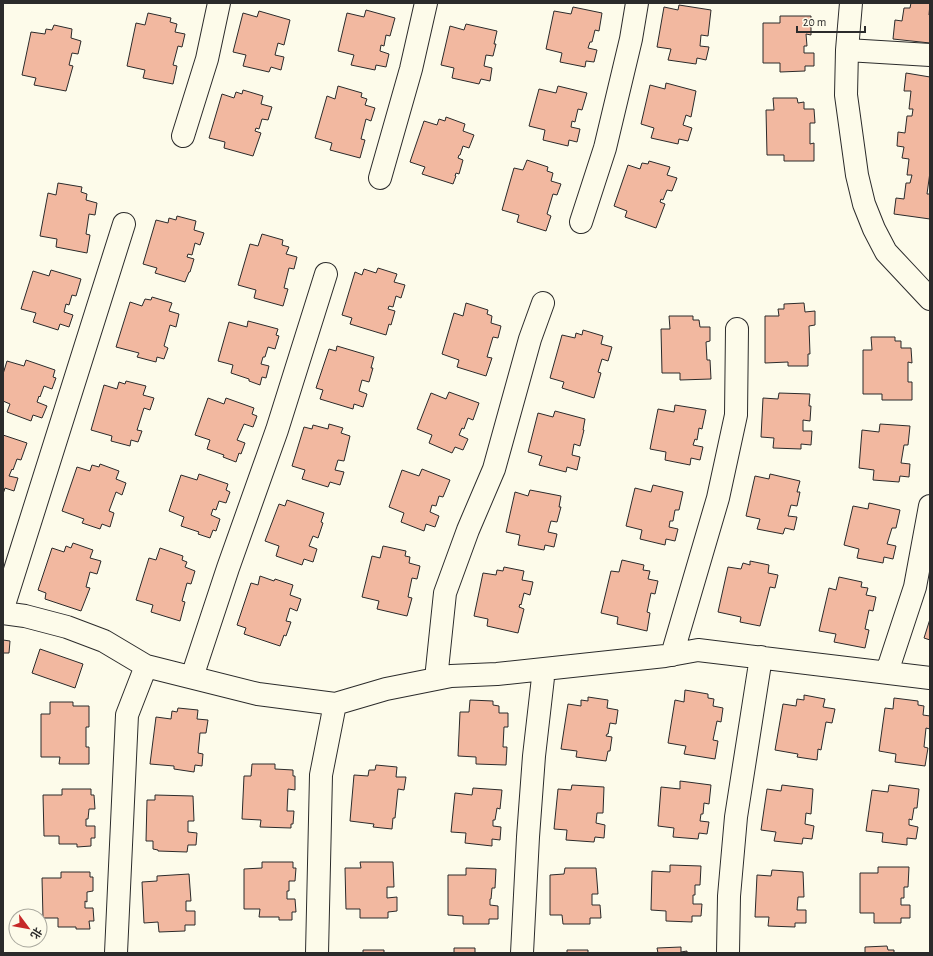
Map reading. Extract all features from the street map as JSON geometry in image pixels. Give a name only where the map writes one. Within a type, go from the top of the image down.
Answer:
[{"type":"lane","points":[[183,136],[207,59],[219,3]]},
{"type":"lane","points":[[380,178],[411,69],[426,3]]},
{"type":"lane","points":[[581,222],[605,148],[631,39],[637,3]]},
{"type":"lane","points":[[851,3],[847,50],[846,95],[857,176],[864,204],[886,252],[930,299]]},
{"type":"lane","points":[[847,50],[930,55]]},
{"type":"lane","points":[[3,608],[124,224]]},
{"type":"lane","points":[[192,677],[228,568],[277,430],[326,274]]},
{"type":"lane","points":[[436,679],[445,593],[468,530],[494,469],[530,339],[542,303]]},
{"type":"lane","points":[[672,654],[718,498],[736,415],[737,329]]},
{"type":"lane","points":[[887,672],[915,587],[930,506]]},
{"type":"lane","points":[[3,613],[25,616],[67,627],[104,641],[146,666],[258,694],[335,704],[386,689],[451,676],[497,674],[698,650],[930,678]]},
{"type":"lane","points":[[728,953],[729,896],[736,817],[761,657]]},
{"type":"lane","points":[[116,953],[128,715],[146,666]]},
{"type":"lane","points":[[522,953],[534,756],[544,669]]},
{"type":"lane","points":[[317,953],[322,775],[335,704]]},
{"type":"building","points":[[911,3],[930,3],[930,43],[893,39],[895,20],[902,21],[904,8],[910,8]]},
{"type":"building","points":[[679,5],[711,10],[708,36],[701,35],[700,46],[709,47],[706,60],[697,58],[696,64],[668,60],[671,49],[657,47],[664,7],[678,10]]},
{"type":"building","points":[[573,7],[602,13],[599,31],[595,30],[592,42],[590,42],[588,48],[597,50],[594,62],[586,61],[585,67],[560,62],[562,53],[546,49],[554,11],[571,14]]},
{"type":"building","points":[[366,10],[395,18],[390,36],[386,35],[384,46],[381,45],[380,51],[389,54],[386,67],[376,65],[375,70],[351,65],[354,55],[338,51],[347,13],[364,17]]},
{"type":"building","points":[[259,11],[290,20],[284,45],[278,43],[275,55],[284,57],[281,70],[271,67],[269,72],[243,66],[246,55],[233,52],[243,13],[257,17]]},
{"type":"building","points":[[148,13],[171,18],[170,22],[177,24],[175,32],[185,34],[182,47],[178,46],[173,65],[177,66],[173,84],[143,78],[145,70],[127,66],[136,23],[145,25]]},
{"type":"building","points":[[780,16],[811,16],[811,35],[806,34],[807,46],[804,46],[804,53],[814,53],[814,66],[805,66],[805,71],[780,72],[780,63],[763,63],[763,23],[780,23]]},
{"type":"building","points":[[466,24],[497,31],[493,56],[486,55],[484,66],[492,68],[490,81],[481,79],[479,84],[452,78],[454,68],[441,65],[450,26],[464,30]]},
{"type":"building","points":[[54,25],[72,29],[71,38],[81,41],[78,54],[72,53],[69,65],[73,66],[66,91],[34,85],[36,78],[22,75],[31,32],[45,34],[46,29],[52,30]]},
{"type":"building","points":[[906,73],[930,77],[930,172],[927,194],[930,194],[930,219],[894,214],[896,198],[904,199],[906,183],[910,183],[912,175],[907,175],[909,159],[902,158],[904,147],[897,146],[898,132],[905,133],[907,116],[912,116],[913,109],[909,109],[911,91],[904,91]]},
{"type":"building","points":[[666,83],[696,91],[691,117],[686,115],[683,125],[692,128],[688,141],[679,139],[678,144],[651,138],[654,128],[641,124],[650,85],[665,89]]},
{"type":"building","points":[[338,86],[362,93],[361,97],[367,99],[365,105],[375,108],[371,121],[366,119],[361,139],[365,140],[360,158],[330,150],[332,143],[315,138],[327,96],[335,99]]},
{"type":"building","points":[[558,86],[587,93],[582,110],[578,109],[575,122],[572,121],[571,127],[580,129],[577,142],[569,140],[568,146],[543,140],[545,130],[529,126],[539,89],[556,93]]},
{"type":"building","points":[[243,90],[263,96],[261,104],[272,107],[268,120],[262,119],[259,129],[256,128],[255,131],[261,133],[253,156],[224,148],[225,142],[209,138],[222,94],[234,98],[236,92],[242,94]]},
{"type":"building","points":[[773,98],[797,98],[798,103],[804,102],[804,109],[814,109],[815,123],[810,123],[810,144],[814,143],[814,161],[784,161],[784,155],[767,155],[766,110],[774,110]]},
{"type":"building","points":[[446,117],[465,124],[463,131],[474,135],[469,148],[463,146],[459,155],[458,158],[463,160],[459,174],[456,173],[453,184],[422,174],[425,167],[410,162],[424,121],[437,125],[439,119],[445,121]]},
{"type":"building","points":[[527,160],[548,167],[547,171],[553,173],[551,181],[561,184],[557,195],[553,194],[547,214],[551,216],[546,231],[517,222],[519,215],[502,210],[514,168],[523,170]]},
{"type":"building","points":[[649,161],[670,167],[667,175],[677,178],[672,191],[667,190],[663,200],[661,199],[660,202],[665,204],[656,228],[625,217],[627,211],[614,206],[628,165],[640,169],[642,163],[648,164]]},
{"type":"building","points":[[58,183],[82,187],[81,192],[87,194],[86,200],[97,203],[95,215],[89,214],[86,234],[90,235],[87,253],[56,247],[57,239],[40,236],[48,193],[56,195]]},
{"type":"building","points":[[177,216],[196,221],[194,230],[204,233],[200,245],[195,243],[192,255],[188,254],[187,257],[194,259],[185,282],[155,273],[157,268],[143,264],[156,220],[168,223],[169,218],[176,220]]},
{"type":"building","points":[[262,234],[283,240],[282,245],[289,247],[286,254],[297,257],[294,269],[289,268],[284,288],[288,289],[283,306],[254,298],[256,290],[238,285],[250,244],[258,246]]},
{"type":"building","points":[[378,268],[397,274],[394,282],[405,285],[401,298],[396,296],[393,307],[389,306],[388,309],[395,311],[386,335],[350,324],[352,318],[342,315],[355,272],[362,275],[364,269],[376,273]]},
{"type":"building","points":[[51,270],[81,279],[76,296],[72,295],[69,305],[66,304],[64,312],[73,315],[69,327],[60,324],[58,330],[33,322],[36,313],[21,309],[33,271],[49,276]]},
{"type":"building","points":[[152,297],[172,303],[169,311],[179,314],[176,327],[170,325],[164,346],[168,348],[164,359],[157,357],[156,362],[137,357],[139,353],[116,347],[130,302],[142,306],[145,299],[151,300]]},
{"type":"building","points":[[466,303],[488,310],[487,314],[492,316],[491,323],[501,326],[498,338],[493,337],[487,357],[492,358],[486,376],[457,367],[459,360],[442,354],[454,313],[463,316]]},
{"type":"building","points":[[804,303],[805,312],[815,311],[815,325],[809,326],[810,354],[808,354],[808,366],[788,366],[788,362],[765,363],[765,316],[779,316],[778,309],[784,309],[784,304]]},
{"type":"building","points":[[669,316],[693,316],[693,320],[699,320],[700,327],[710,327],[710,341],[706,342],[707,360],[710,360],[711,379],[680,380],[680,373],[662,373],[661,329],[670,329]]},
{"type":"building","points":[[248,321],[278,329],[276,335],[279,336],[275,349],[268,347],[265,357],[263,357],[261,364],[269,366],[266,378],[262,377],[260,385],[249,381],[249,379],[231,373],[233,365],[218,361],[229,322],[247,327]]},
{"type":"building","points":[[583,330],[603,336],[601,344],[612,347],[608,361],[602,359],[598,372],[601,373],[594,398],[562,388],[564,382],[550,378],[562,335],[575,338],[576,333],[582,335]]},
{"type":"building","points":[[871,337],[895,337],[895,341],[901,341],[901,348],[911,348],[912,363],[908,362],[908,382],[912,382],[912,400],[882,400],[882,394],[863,394],[863,350],[872,350]]},
{"type":"building","points":[[337,346],[374,357],[369,382],[362,380],[359,391],[367,394],[363,407],[354,404],[353,409],[320,399],[323,390],[316,388],[329,349],[336,351]]},
{"type":"building","points":[[26,360],[55,370],[53,377],[56,378],[52,389],[44,386],[40,397],[39,396],[37,402],[47,406],[42,418],[33,415],[31,421],[7,412],[10,404],[3,401],[3,374],[7,361],[24,366]]},
{"type":"building","points":[[126,381],[146,386],[143,395],[154,398],[150,410],[144,408],[137,430],[142,431],[138,442],[131,440],[130,446],[111,441],[112,436],[91,430],[104,385],[117,389],[119,382],[125,384]]},
{"type":"building","points":[[449,392],[479,403],[473,420],[468,418],[464,429],[462,428],[459,435],[468,439],[463,450],[455,447],[452,453],[429,443],[432,435],[417,429],[431,393],[446,399]]},
{"type":"building","points":[[779,393],[810,394],[810,421],[803,420],[803,431],[812,431],[811,445],[801,444],[801,449],[773,448],[774,438],[761,437],[763,398],[778,399]]},
{"type":"building","points":[[208,398],[224,404],[226,398],[254,408],[252,414],[257,416],[253,427],[244,424],[237,440],[245,443],[236,462],[223,457],[224,455],[207,449],[210,440],[195,435]]},
{"type":"building","points":[[675,405],[706,410],[702,429],[699,428],[697,440],[695,439],[693,445],[703,447],[700,460],[691,458],[690,465],[665,460],[666,452],[650,449],[658,409],[674,412]]},
{"type":"building","points":[[555,411],[585,419],[580,446],[574,444],[572,455],[580,457],[577,470],[567,467],[566,472],[539,465],[542,456],[528,452],[538,413],[553,417]]},
{"type":"building","points":[[329,424],[343,428],[341,433],[350,436],[344,461],[338,460],[335,470],[344,472],[340,485],[330,482],[328,487],[302,479],[305,470],[292,466],[304,427],[312,429],[313,425],[328,429]]},
{"type":"building","points":[[880,424],[910,426],[908,445],[904,445],[901,463],[910,464],[909,477],[900,476],[899,482],[873,480],[874,470],[859,468],[862,430],[879,432]]},
{"type":"building","points":[[3,435],[27,443],[21,460],[17,459],[9,476],[18,478],[14,491],[5,488],[3,494]]},
{"type":"building","points":[[100,464],[119,471],[116,479],[126,483],[122,495],[116,492],[109,511],[114,513],[110,527],[102,524],[100,529],[82,523],[84,519],[62,511],[77,467],[90,471],[92,465],[99,467]]},
{"type":"building","points":[[422,469],[450,480],[443,497],[439,496],[436,506],[432,505],[430,512],[439,516],[435,527],[426,524],[424,531],[401,522],[404,513],[389,507],[402,470],[419,476]]},
{"type":"building","points":[[199,474],[228,484],[226,490],[230,492],[226,503],[219,501],[216,510],[213,509],[211,515],[220,519],[216,531],[213,530],[210,538],[198,534],[199,532],[181,526],[184,517],[169,511],[181,475],[197,480]]},
{"type":"building","points":[[770,474],[800,481],[797,492],[800,492],[797,506],[791,505],[788,516],[797,517],[794,530],[785,528],[783,534],[757,529],[760,519],[746,516],[755,476],[769,479]]},
{"type":"building","points":[[653,485],[683,492],[679,510],[675,510],[673,521],[670,521],[669,527],[678,529],[675,541],[666,539],[665,545],[640,539],[642,530],[626,526],[635,488],[651,492]]},
{"type":"building","points":[[530,490],[561,496],[559,507],[561,507],[557,522],[551,521],[548,532],[557,534],[554,547],[545,545],[544,550],[518,545],[520,535],[506,532],[515,492],[528,496]]},
{"type":"building","points":[[287,500],[324,513],[321,522],[323,523],[318,538],[313,536],[309,546],[317,549],[313,562],[304,559],[302,565],[276,556],[279,546],[265,541],[279,504],[285,506]]},
{"type":"building","points":[[869,503],[900,510],[896,528],[892,528],[887,544],[896,546],[893,559],[884,557],[883,563],[857,558],[859,549],[844,545],[853,506],[868,509]]},
{"type":"building","points":[[73,543],[93,550],[90,558],[101,561],[97,574],[90,572],[86,587],[90,588],[81,611],[45,599],[46,593],[38,590],[52,548],[64,552],[66,546],[71,548]]},
{"type":"building","points":[[383,546],[406,551],[405,556],[410,557],[409,563],[420,566],[417,579],[412,578],[408,597],[412,598],[407,616],[377,609],[379,601],[362,597],[372,556],[380,558]]},
{"type":"building","points":[[160,548],[183,556],[182,560],[187,562],[185,567],[195,571],[191,584],[187,583],[182,601],[185,602],[180,621],[151,612],[153,605],[136,600],[149,558],[156,560]]},
{"type":"building","points":[[622,560],[644,565],[643,570],[650,571],[648,579],[658,581],[655,594],[651,593],[647,612],[650,613],[647,631],[617,624],[618,617],[601,613],[611,571],[619,572]]},
{"type":"building","points":[[750,561],[769,565],[768,573],[778,575],[775,588],[770,587],[760,626],[740,622],[741,617],[718,612],[728,567],[741,569],[743,563],[750,565]]},
{"type":"building","points":[[504,567],[524,571],[522,580],[533,582],[530,595],[524,593],[521,605],[520,604],[519,607],[524,609],[518,633],[487,626],[488,619],[474,616],[483,573],[496,575],[497,570],[503,571]]},
{"type":"building","points":[[260,576],[293,585],[290,595],[301,599],[297,611],[290,608],[286,621],[291,622],[286,636],[284,635],[280,646],[244,634],[246,628],[237,625],[251,583],[258,585]]},
{"type":"building","points":[[839,577],[862,582],[861,587],[868,588],[866,595],[876,597],[873,611],[869,610],[865,629],[869,630],[865,648],[834,642],[836,634],[819,631],[829,588],[836,590]]},
{"type":"building","points":[[930,619],[930,640],[924,638]]},
{"type":"building","points":[[3,640],[10,641],[9,653],[3,653]]},
{"type":"building","points":[[40,649],[83,664],[75,688],[32,673]]},
{"type":"building","points":[[685,690],[708,694],[708,698],[714,699],[713,706],[723,708],[721,722],[717,721],[713,740],[718,741],[715,759],[684,754],[686,746],[668,743],[675,700],[684,702]]},
{"type":"building","points":[[804,695],[825,699],[823,707],[835,709],[832,723],[826,722],[821,750],[818,749],[817,760],[797,757],[798,754],[775,750],[783,704],[796,706],[797,699],[804,700]]},
{"type":"building","points":[[588,697],[608,700],[607,708],[618,710],[616,724],[610,723],[608,734],[606,736],[612,737],[610,751],[608,751],[606,761],[576,757],[577,751],[561,749],[568,704],[581,706],[581,700],[588,701]]},
{"type":"building","points":[[894,698],[918,701],[918,705],[924,706],[923,715],[930,716],[930,729],[926,728],[924,747],[928,748],[925,766],[895,762],[896,754],[879,751],[885,708],[893,709]]},
{"type":"building","points":[[470,700],[493,701],[493,705],[499,706],[499,713],[508,713],[508,727],[504,727],[503,747],[507,747],[506,765],[476,764],[476,757],[458,756],[460,712],[469,712]]},
{"type":"building","points":[[50,702],[73,702],[73,706],[89,706],[89,727],[86,727],[86,747],[89,747],[89,764],[59,764],[60,757],[41,757],[41,714],[50,714]]},
{"type":"building","points":[[178,708],[198,710],[197,719],[208,720],[206,733],[200,733],[198,753],[203,754],[202,766],[195,765],[194,772],[174,769],[174,766],[150,764],[156,717],[171,719],[172,711],[177,712]]},
{"type":"building","points":[[252,764],[275,764],[275,769],[293,770],[293,776],[295,776],[295,790],[288,789],[287,811],[294,811],[293,824],[291,824],[291,828],[260,827],[261,820],[242,819],[244,776],[251,776]]},
{"type":"building","points":[[376,765],[397,767],[396,777],[406,777],[404,790],[398,789],[395,818],[393,818],[392,829],[373,827],[374,824],[350,821],[354,775],[368,776],[369,770],[375,770]]},
{"type":"building","points":[[680,781],[711,785],[709,804],[704,803],[703,814],[701,814],[700,821],[709,822],[707,834],[699,833],[698,839],[673,837],[674,828],[658,826],[661,787],[680,789]]},
{"type":"building","points":[[572,785],[604,787],[603,813],[597,813],[596,823],[605,825],[604,838],[595,837],[594,842],[566,840],[567,830],[554,829],[558,789],[571,790]]},
{"type":"building","points":[[782,785],[813,789],[811,814],[806,813],[805,824],[814,826],[812,839],[803,838],[802,844],[774,841],[776,832],[761,830],[767,789],[781,791]]},
{"type":"building","points":[[889,785],[919,789],[917,808],[914,808],[912,820],[909,819],[909,825],[918,827],[916,839],[907,838],[907,845],[882,842],[883,833],[866,831],[872,790],[888,792]]},
{"type":"building","points":[[473,788],[502,790],[500,809],[497,808],[495,820],[493,820],[493,826],[501,827],[500,840],[492,839],[492,846],[465,843],[466,833],[451,832],[455,793],[472,795]]},
{"type":"building","points":[[62,789],[91,789],[91,795],[94,795],[95,809],[89,809],[88,819],[86,819],[86,826],[95,826],[95,838],[91,838],[91,846],[77,847],[77,844],[59,844],[59,836],[44,836],[43,795],[62,795]]},
{"type":"building","points":[[155,795],[193,796],[194,821],[188,821],[188,832],[197,833],[196,845],[188,845],[187,852],[158,851],[153,849],[153,841],[146,841],[147,800],[155,800]]},
{"type":"building","points":[[262,862],[293,862],[293,868],[296,868],[295,881],[289,881],[289,891],[287,891],[287,899],[295,899],[296,912],[292,912],[292,920],[279,920],[279,917],[259,917],[260,909],[244,909],[244,869],[262,868]]},
{"type":"building","points":[[360,862],[393,862],[394,887],[387,887],[387,898],[397,897],[397,911],[388,912],[388,918],[360,918],[360,909],[346,909],[345,868],[361,868]]},
{"type":"building","points":[[670,865],[701,866],[700,885],[695,885],[693,904],[702,904],[701,916],[692,916],[692,922],[666,921],[666,911],[651,910],[652,871],[670,872]]},
{"type":"building","points":[[878,867],[909,867],[908,887],[904,887],[904,898],[901,898],[901,905],[910,905],[910,918],[901,918],[901,923],[874,923],[874,913],[860,913],[860,873],[878,873]]},
{"type":"building","points":[[466,868],[496,869],[495,888],[492,888],[490,905],[498,906],[498,919],[489,919],[489,924],[463,924],[463,916],[448,915],[448,875],[466,875]]},
{"type":"building","points":[[565,868],[596,868],[598,894],[592,894],[592,905],[600,905],[601,918],[590,918],[590,924],[563,924],[562,915],[550,915],[550,875],[564,874]]},
{"type":"building","points":[[772,870],[803,872],[804,897],[798,897],[797,910],[806,910],[806,923],[795,923],[795,927],[768,926],[769,917],[755,917],[757,875],[771,876]]},
{"type":"building","points":[[61,872],[90,872],[90,877],[93,877],[93,891],[87,892],[87,902],[85,901],[85,908],[93,908],[94,921],[89,921],[90,929],[58,927],[58,918],[48,918],[48,908],[43,908],[42,878],[61,878]]},
{"type":"building","points":[[189,874],[191,901],[186,901],[186,911],[195,911],[195,925],[185,925],[185,931],[159,932],[158,922],[144,923],[142,882],[157,881],[157,876]]},
{"type":"building","points":[[887,946],[888,950],[894,950],[894,953],[865,953],[865,947]]},
{"type":"building","points":[[681,947],[681,952],[687,951],[687,953],[658,953],[657,948]]},
{"type":"building","points":[[454,948],[475,948],[475,953],[454,953]]},
{"type":"building","points":[[363,950],[384,950],[384,953],[363,953]]},
{"type":"building","points":[[567,950],[588,950],[588,953],[567,953]]}]
